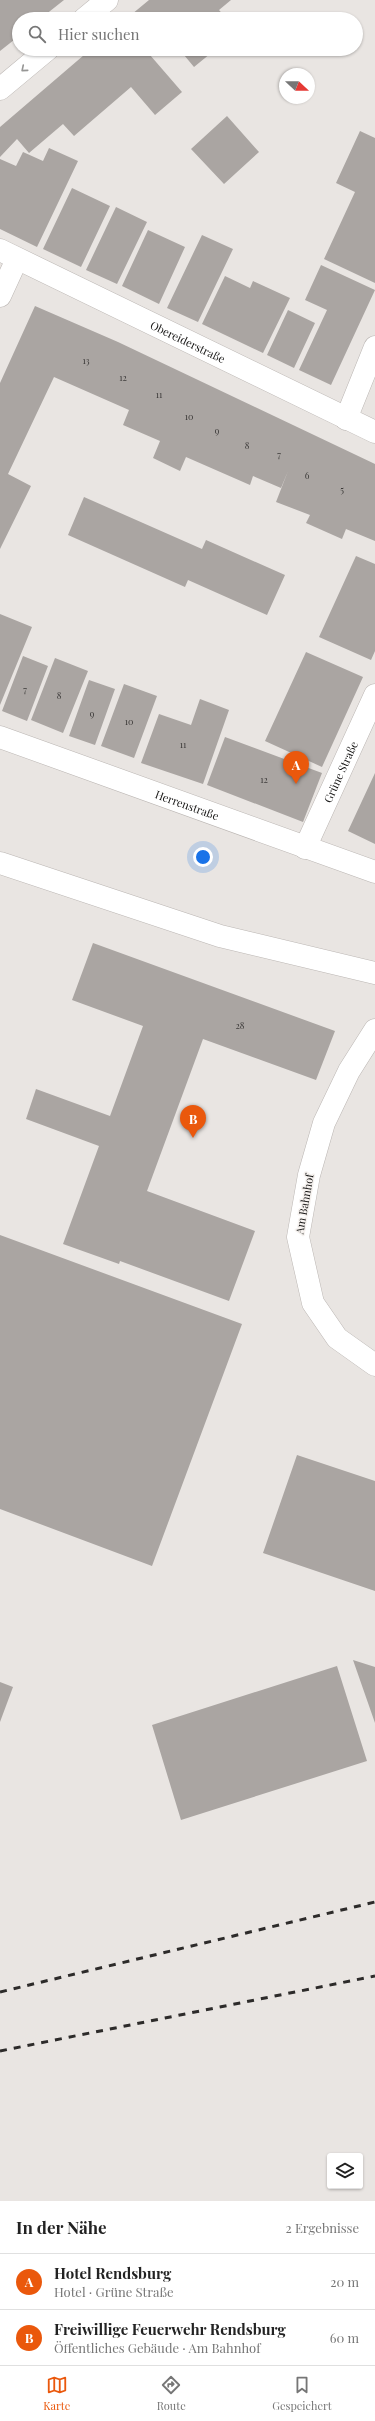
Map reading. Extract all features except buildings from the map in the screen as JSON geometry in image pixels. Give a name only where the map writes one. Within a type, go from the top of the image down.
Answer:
[{"type":"street","points":[[92,12],[107,0]]},
{"type":"street","points":[[0,89],[40,56]]},
{"type":"street","points":[[0,296],[9,254]]},
{"type":"street","name":"Obereiderstraße","points":[[9,254],[375,432]]},
{"type":"street","points":[[346,419],[375,347]]},
{"type":"street","name":"Grüne Straße","points":[[305,848],[375,696]]},
{"type":"street","name":"Herrenstraße","points":[[0,737],[375,872]]},
{"type":"street","points":[[0,863],[220,936],[375,973]]},
{"type":"street","name":"Am Bahnhof","points":[[375,1030],[349,1071],[324,1123],[309,1175],[298,1237],[312,1303],[336,1338],[375,1365]]},
{"type":"railway","points":[[0,1992],[375,1902]]},
{"type":"railway","points":[[0,2051],[375,1976]]},
{"type":"place","name":"Hotel Rendsburg","points":[[296,784]]},
{"type":"place","name":"Freiwillige Feuerwehr Rendsburg","points":[[193,1138]]}]
